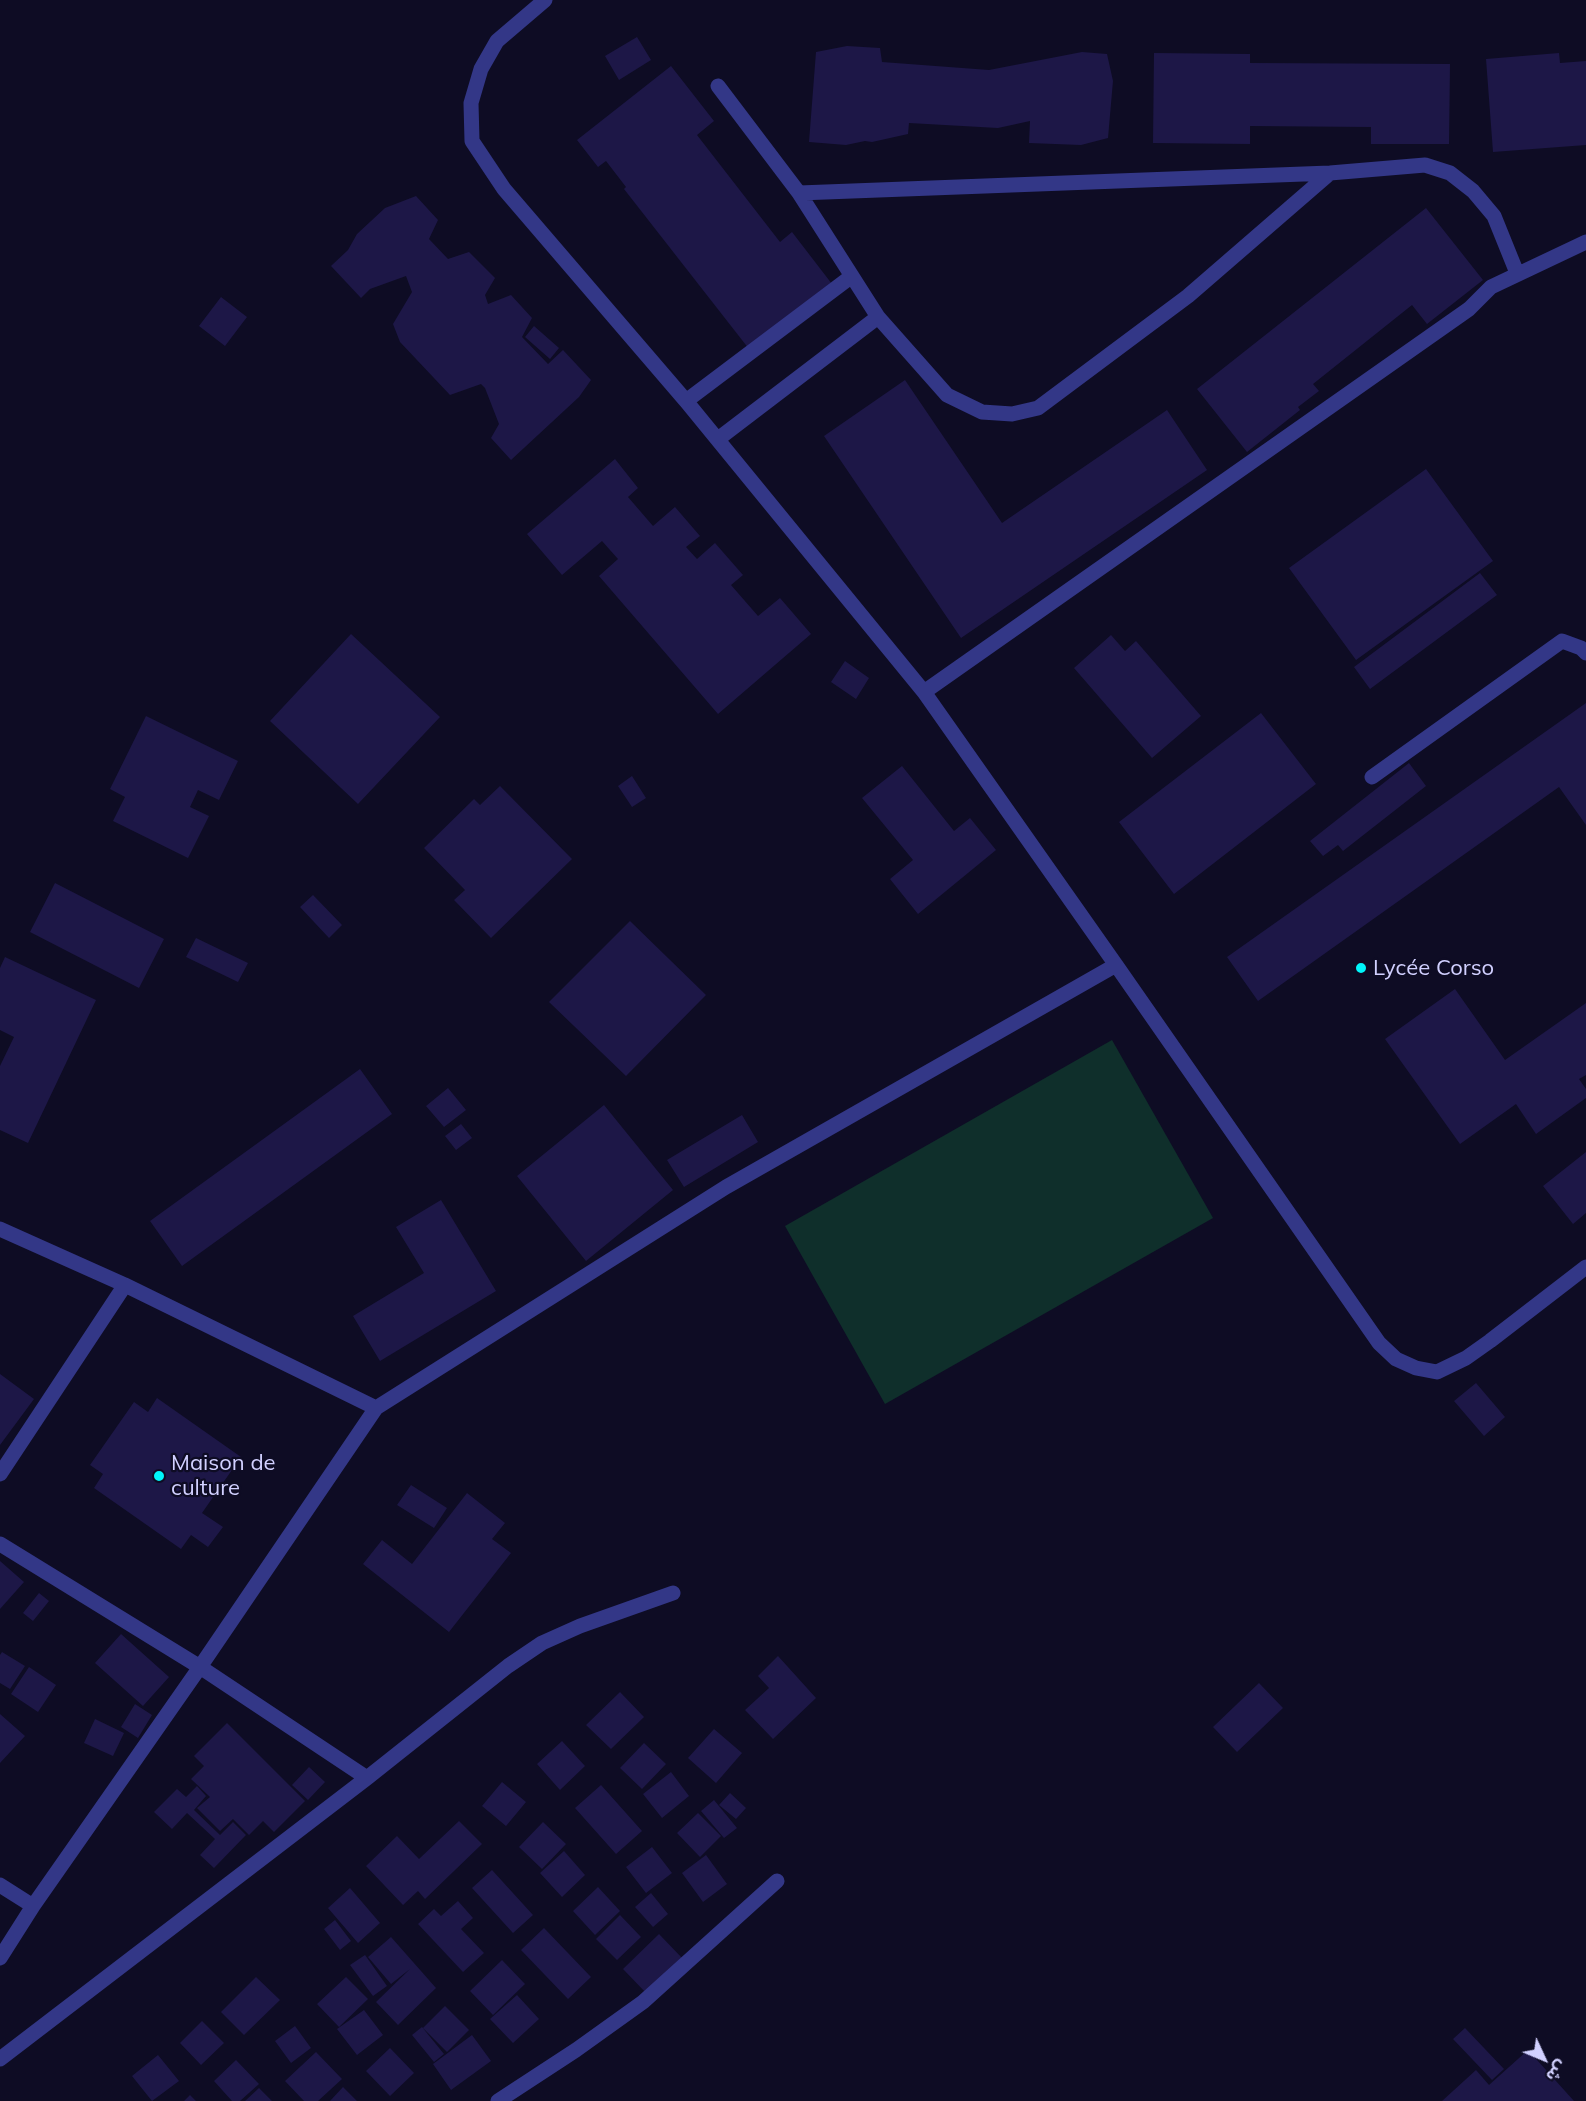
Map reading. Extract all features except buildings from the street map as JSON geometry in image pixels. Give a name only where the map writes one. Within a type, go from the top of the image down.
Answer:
[{"type":"street","points":[[545,0],[497,40],[481,69],[471,103],[472,141],[504,189],[718,439],[924,692],[1379,1343],[1396,1359],[1416,1368],[1437,1372],[1466,1358],[1586,1267]]},
{"type":"street","points":[[718,86],[799,193],[879,317],[947,395],[982,412],[1012,414],[1038,408],[1188,296],[1330,173]]},
{"type":"street","points":[[799,193],[1330,173],[1425,165],[1450,173],[1473,191],[1494,216],[1517,273]]},
{"type":"street","points":[[924,692],[1469,309],[1491,287],[1586,242]]},
{"type":"street","points":[[686,401],[852,276]]},
{"type":"street","points":[[718,439],[879,317]]},
{"type":"street","points":[[1372,777],[1562,641],[1581,648],[1586,653]]},
{"type":"street","points":[[0,1958],[33,1906],[200,1667],[376,1408],[726,1187],[1116,965]]},
{"type":"street","points":[[0,1229],[125,1285],[376,1408]]},
{"type":"street","points":[[0,1474],[125,1285]]},
{"type":"street","points":[[0,1544],[200,1667],[367,1778]]},
{"type":"street","points":[[0,2059],[367,1778],[508,1666],[542,1643],[580,1626],[673,1593]]},
{"type":"street","points":[[498,2101],[576,2050],[643,2002],[777,1881]]},
{"type":"street","points":[[0,1885],[33,1906]]},
{"type":"green space","points":[[1112,1040],[1213,1218],[885,1404],[785,1226]]},
{"type":"place","name":"Lycée Corso","points":[[1361,968]]},
{"type":"place","name":"Maison de culture","points":[[159,1476]]}]
